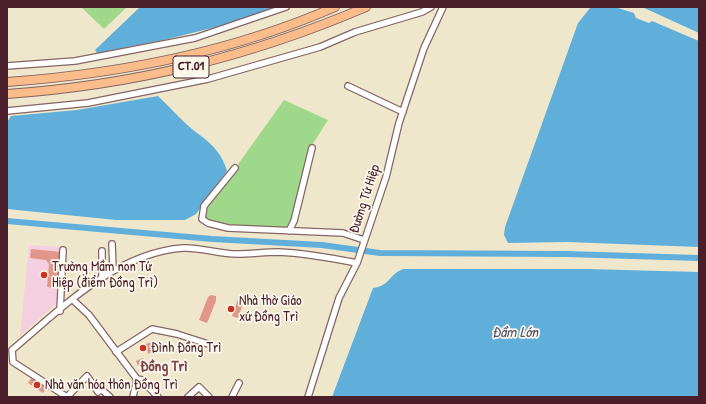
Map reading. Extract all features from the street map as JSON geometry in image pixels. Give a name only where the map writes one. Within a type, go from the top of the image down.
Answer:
[{"type":"highway","name":"CT.01","points":[[7,82],[99,73],[186,56],[255,36],[335,7]]},
{"type":"highway","name":"CT.01","points":[[7,94],[98,85],[179,70],[260,48],[366,7]]},
{"type":"street","points":[[7,66],[74,61],[195,38],[286,7]]},
{"type":"street","points":[[7,111],[88,103],[208,79],[320,47],[355,32],[422,12],[431,7]]},
{"type":"street","name":"Đường Tứ Hiệp","points":[[308,397],[340,298],[357,261],[386,176],[403,112],[424,48],[443,7]]},
{"type":"street","points":[[348,86],[403,112]]},
{"type":"street","points":[[289,231],[294,221],[312,148]]},
{"type":"street","points":[[235,168],[204,206],[202,219],[208,223],[228,228],[343,233],[364,240]]},
{"type":"street","points":[[112,244],[114,270]]},
{"type":"street","points":[[110,397],[101,389],[98,392],[87,376],[67,397],[13,362],[12,350],[73,300],[114,270],[155,252],[184,248],[238,254],[279,252],[308,254],[357,261]]},
{"type":"street","points":[[60,311],[63,250]]},
{"type":"street","points":[[102,251],[102,279]]},
{"type":"street","points":[[73,300],[89,315],[137,378],[142,380],[158,397]]},
{"type":"street","points":[[116,352],[152,329],[177,334],[208,344]]},
{"type":"street","points":[[132,397],[137,378]]},
{"type":"street","points":[[232,397],[239,383]]},
{"type":"street","points":[[188,397],[199,387],[209,397]]},
{"type":"shaded area","name":"Trường Mầm non Tứ Hiệp (điểm Đồng Trì)","points":[[29,245],[63,247],[58,302],[20,336]]},
{"type":"green space","points":[[81,7],[127,7],[104,29]]},
{"type":"green space","points":[[284,100],[328,120],[307,153],[292,218],[286,229],[213,223],[204,218],[206,209]]},
{"type":"water","points":[[140,7],[275,7],[232,23],[164,40],[97,53],[95,50]]},
{"type":"water","points":[[615,7],[634,13],[636,18],[649,23],[652,21],[699,41],[699,247],[567,242],[508,243],[504,235],[505,227],[578,23],[590,8]]},
{"type":"water","points":[[642,7],[699,7],[699,33]]},
{"type":"water","points":[[158,96],[188,125],[214,147],[221,157],[227,171],[196,214],[185,220],[116,220],[7,209],[7,122],[11,116],[77,110]]},
{"type":"water","name":"Đầm Lớn","points":[[404,269],[588,269],[699,272],[699,397],[332,397],[373,288],[383,285],[395,273]]},
{"type":"building","points":[[31,249],[61,252],[58,288],[47,287],[49,264],[46,260],[30,258]]},
{"type":"building","points":[[211,295],[216,296],[216,301],[207,323],[199,320],[208,297]]},
{"type":"building","points":[[238,299],[244,301],[238,318],[232,316]]},
{"type":"building","points":[[152,342],[152,345],[156,344],[157,349],[148,354],[146,344]]},
{"type":"building","points":[[143,358],[145,363],[138,366],[136,361]]},
{"type":"building","name":"Nhà văn hóa thôn Đồng Trì","points":[[32,377],[47,387],[43,393],[28,383]]},
{"type":"waterway","points":[[7,221],[212,239],[322,245],[380,253],[566,254],[699,258]]},
{"type":"place","name":"Trường Mầm non Tứ Hiệp (điểm Đồng Trì)","points":[[44,275]]},
{"type":"place","name":"Nhà thờ Giáo xứ Đồng Trì","points":[[231,309]]},
{"type":"place","name":"Đình Đồng Trì","points":[[143,348]]},
{"type":"place","name":"Nhà văn hóa thôn Đồng Trì","points":[[37,385]]},
{"type":"district","name":"Đồng Trì","points":[[164,367]]}]
